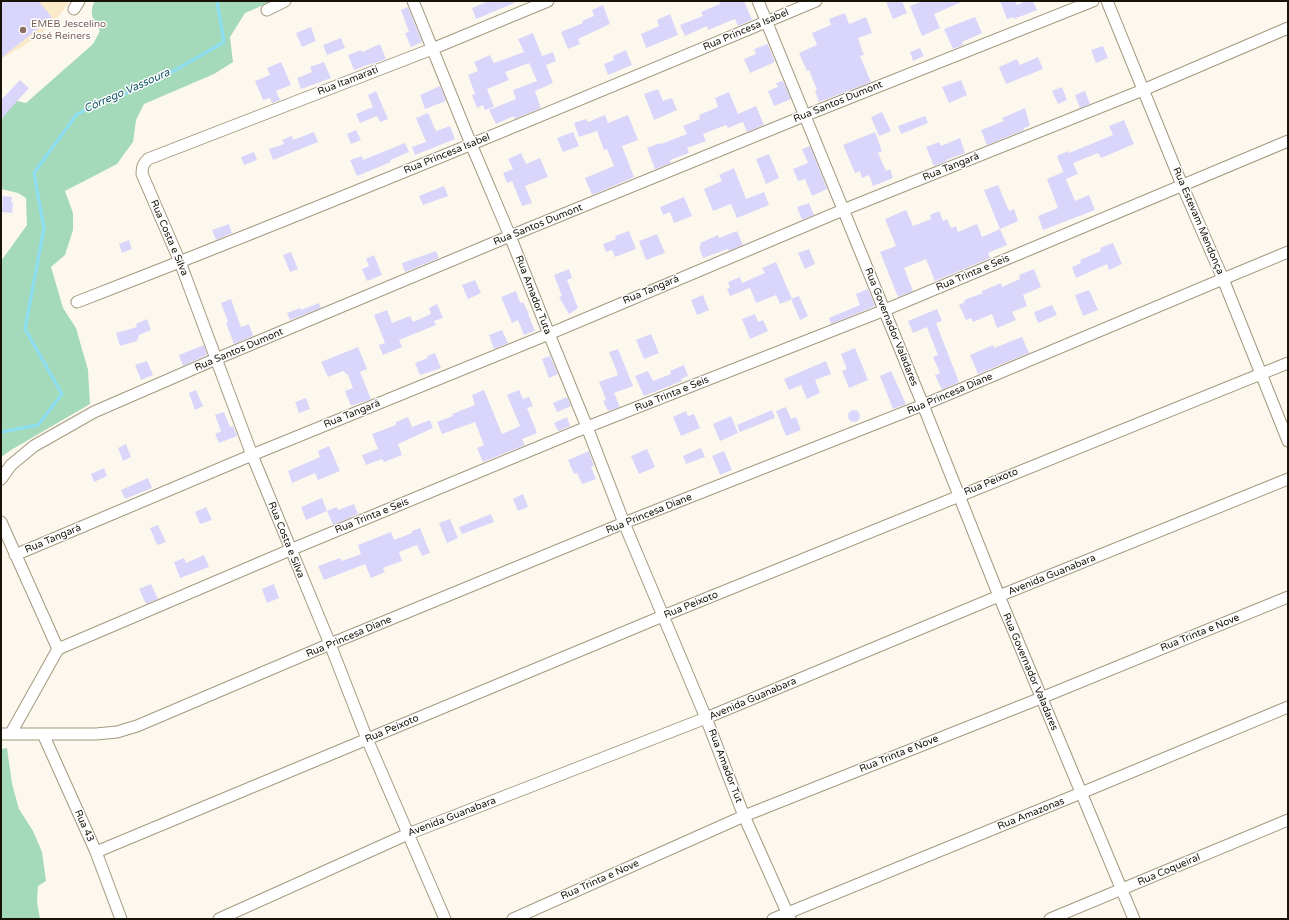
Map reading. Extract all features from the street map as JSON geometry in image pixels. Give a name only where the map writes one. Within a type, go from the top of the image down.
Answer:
[{"type":"street","points":[[267,10],[285,1]]},
{"type":"street","name":"Rua Amador Tuta","points":[[413,1],[510,236],[624,523]]},
{"type":"street","name":"Rua Itamarati","points":[[148,159],[548,1]]},
{"type":"street","name":"Rua Governador Valadares","points":[[758,1],[960,495],[999,596],[1134,919]]},
{"type":"street","name":"Rua Princesa Isabel","points":[[77,302],[180,262],[471,144],[816,1]]},
{"type":"street","name":"Rua Santos Dumont","points":[[1,479],[11,465],[34,446],[94,412],[216,359],[510,236],[804,116],[1093,1]]},
{"type":"street","name":"Rua Estevam Mendonça","points":[[1107,1],[1288,441]]},
{"type":"street","name":"Rua Tangará","points":[[15,555],[843,210],[1143,90],[1288,28]]},
{"type":"street","name":"Rua Trinta e Seis","points":[[58,649],[290,550],[587,427],[884,310],[1288,141]]},
{"type":"street","name":"Rua Costa e Silva","points":[[148,159],[144,163],[142,174],[180,262],[252,455],[330,644],[367,740],[445,919]]},
{"type":"street","name":"Rua Princesa Diane","points":[[6,734],[96,734],[117,732],[137,726],[330,644],[624,523],[923,405],[1288,252]]},
{"type":"street","name":"Rua Peixoto","points":[[96,852],[663,616],[1260,373],[1288,363]]},
{"type":"street","name":"Avenida Guanabara","points":[[219,919],[408,834],[706,718],[999,596],[1288,479]]},
{"type":"street","points":[[1,522],[58,649],[6,734]]},
{"type":"street","name":"Rua Amador Tut","points":[[624,523],[706,718],[744,816],[788,916]]},
{"type":"street","name":"Rua Trinta e Nove","points":[[513,919],[744,816],[1041,698],[1288,597]]},
{"type":"street","name":"Rua Amazonas","points":[[772,919],[788,916],[1288,707]]},
{"type":"street","name":"Rua 43","points":[[43,734],[96,852],[121,919]]},
{"type":"street","name":"Rua Coqueiral","points":[[1050,919],[1288,820]]},
{"type":"shaded area","name":"EMEB Jescelino José Reiners","points":[[1,1],[70,1],[54,22],[36,38],[1,59]]},
{"type":"green space","points":[[95,1],[273,1],[245,13],[230,37],[233,62],[214,74],[144,104],[136,120],[133,142],[117,164],[65,191],[73,213],[73,230],[65,255],[51,267],[63,308],[76,328],[88,370],[90,404],[1,457],[1,261],[27,225],[26,198],[18,193],[1,189],[1,123],[9,99],[26,103],[93,44],[100,31],[92,13]]},
{"type":"green space","points":[[7,748],[12,784],[19,809],[33,831],[42,852],[46,881],[38,886],[37,902],[40,919],[1,919],[1,749]]},
{"type":"building","name":"EMEB Jescelino José Reiners","points":[[1,1],[39,1],[52,18],[1,58]]},
{"type":"building","points":[[489,1],[519,1],[476,19],[472,8]]},
{"type":"building","points":[[719,1],[744,1],[752,20],[738,26],[735,19],[708,30],[707,26],[685,36],[680,25],[703,16],[701,12],[720,4]]},
{"type":"building","points":[[886,1],[902,1],[907,13],[893,19]]},
{"type":"building","points":[[923,1],[964,1],[934,14],[940,28],[922,36],[910,6]]},
{"type":"building","points":[[1000,1],[1015,1],[1017,5],[1026,1],[1033,1],[1037,10],[1014,19],[1013,17],[1007,19]]},
{"type":"building","points":[[603,5],[610,24],[578,39],[580,44],[568,49],[561,32],[583,23],[582,21],[594,16],[592,10]]},
{"type":"building","points":[[408,7],[422,42],[411,47],[405,33],[409,32],[401,10]]},
{"type":"building","points":[[845,13],[849,24],[866,17],[872,33],[858,38],[864,55],[860,56],[871,82],[819,102],[815,91],[817,90],[809,70],[807,71],[799,53],[817,45],[812,33],[831,25],[829,19]]},
{"type":"building","points":[[670,14],[678,35],[646,48],[641,34],[659,26],[657,20]]},
{"type":"building","points":[[975,17],[982,33],[962,42],[963,45],[953,49],[944,29]]},
{"type":"building","points":[[311,27],[316,41],[302,47],[296,33]]},
{"type":"building","points":[[533,33],[542,56],[553,52],[556,61],[546,65],[553,83],[535,91],[541,108],[515,119],[514,116],[496,124],[489,110],[516,99],[513,90],[537,81],[529,63],[505,72],[509,80],[487,89],[494,107],[485,110],[483,105],[477,108],[472,95],[475,94],[468,75],[478,71],[474,62],[490,55],[494,63],[524,52],[518,39]]},
{"type":"building","points":[[341,38],[345,48],[327,55],[323,45]]},
{"type":"building","points":[[380,44],[386,59],[354,70],[348,55],[361,50],[362,52]]},
{"type":"building","points":[[768,44],[775,62],[750,73],[744,59],[756,54],[754,49]]},
{"type":"building","points":[[1103,46],[1108,58],[1096,63],[1091,50]]},
{"type":"building","points":[[920,48],[924,56],[913,61],[910,52]]},
{"type":"building","points":[[626,50],[632,65],[608,75],[604,64],[614,60],[613,56]]},
{"type":"building","points":[[1038,57],[1043,69],[1006,84],[999,67],[1017,59],[1020,65]]},
{"type":"building","points":[[281,62],[291,85],[276,91],[280,100],[272,103],[270,98],[263,100],[255,81],[270,75],[267,68]]},
{"type":"building","points":[[324,62],[331,78],[301,89],[297,78],[312,72],[310,67]]},
{"type":"building","points":[[20,80],[29,88],[1,119],[1,100]]},
{"type":"building","points":[[961,80],[967,95],[949,103],[942,87]]},
{"type":"building","points":[[783,81],[791,99],[774,106],[768,91],[778,87],[776,83]]},
{"type":"building","points":[[440,86],[446,101],[425,109],[420,95]]},
{"type":"building","points":[[1062,87],[1067,100],[1058,104],[1052,91]]},
{"type":"building","points":[[658,89],[663,101],[672,98],[677,110],[654,120],[644,94]]},
{"type":"building","points":[[376,91],[388,119],[380,122],[377,116],[360,123],[356,114],[373,107],[368,95]]},
{"type":"building","points":[[1085,91],[1090,104],[1080,108],[1075,95]]},
{"type":"building","points":[[729,92],[738,114],[756,106],[764,125],[747,132],[743,122],[728,128],[726,125],[703,134],[706,141],[687,148],[689,153],[670,160],[671,163],[655,169],[647,148],[687,134],[683,126],[700,119],[699,115],[718,107],[715,98]]},
{"type":"building","points":[[1025,108],[1030,126],[1024,128],[1024,130],[987,145],[981,130],[1004,121],[1002,118]]},
{"type":"building","points":[[882,112],[891,131],[879,136],[871,117]]},
{"type":"building","points":[[428,113],[436,131],[450,126],[455,139],[415,155],[412,147],[426,142],[416,118]]},
{"type":"building","points":[[605,115],[608,123],[628,115],[638,140],[622,146],[634,177],[592,195],[585,178],[614,166],[607,149],[604,150],[597,131],[579,137],[574,123],[586,119],[588,122]]},
{"type":"building","points":[[925,116],[928,123],[901,134],[898,126]]},
{"type":"building","points":[[1124,120],[1134,144],[1101,158],[1098,153],[1073,163],[1078,174],[1066,179],[1057,156],[1068,151],[1069,153],[1113,135],[1109,126]]},
{"type":"building","points":[[356,130],[361,140],[351,144],[347,134]]},
{"type":"building","points":[[314,132],[318,142],[273,160],[269,149],[284,144],[282,140],[292,136],[293,140]]},
{"type":"building","points":[[573,132],[579,146],[563,152],[557,138]]},
{"type":"building","points":[[875,132],[882,151],[878,153],[886,171],[890,169],[893,178],[873,186],[869,175],[862,178],[860,171],[855,173],[843,145]]},
{"type":"building","points":[[960,138],[965,153],[934,166],[926,147],[939,142],[941,146]]},
{"type":"building","points":[[405,143],[409,152],[390,160],[391,162],[357,176],[350,160],[362,156],[363,160]]},
{"type":"building","points":[[810,146],[827,189],[812,196],[805,179],[798,181],[793,169],[808,163],[802,149]]},
{"type":"building","points":[[254,152],[257,160],[244,165],[241,157]]},
{"type":"building","points":[[521,153],[526,164],[540,158],[548,177],[525,186],[532,203],[522,206],[512,181],[507,183],[503,173],[513,169],[508,159]]},
{"type":"building","points":[[769,154],[779,178],[766,184],[756,159]]},
{"type":"building","points":[[734,168],[746,199],[764,192],[769,205],[737,218],[731,204],[713,211],[704,189],[722,181],[719,175]]},
{"type":"building","points":[[1063,172],[1075,201],[1089,195],[1095,210],[1043,230],[1038,216],[1058,208],[1047,179]]},
{"type":"building","points":[[998,185],[1009,211],[1014,209],[1018,221],[1000,229],[984,190]]},
{"type":"building","points":[[444,186],[448,196],[423,205],[419,196]]},
{"type":"building","points":[[3,196],[12,197],[12,213],[2,212]]},
{"type":"building","points":[[684,197],[692,216],[674,223],[670,212],[663,215],[660,207]]},
{"type":"building","points":[[809,203],[814,215],[802,220],[797,207]]},
{"type":"building","points":[[906,210],[913,226],[931,219],[930,215],[939,211],[943,221],[947,219],[951,228],[956,226],[958,232],[977,224],[982,237],[1000,229],[1007,245],[988,253],[990,258],[935,281],[926,259],[904,268],[913,291],[898,297],[880,252],[896,246],[885,219]]},
{"type":"building","points":[[229,224],[232,233],[216,240],[212,230]]},
{"type":"building","points":[[629,231],[636,249],[615,257],[612,250],[606,252],[603,244],[616,239],[615,236]]},
{"type":"building","points":[[737,231],[743,245],[729,251],[728,249],[703,258],[699,247],[701,246],[700,243],[718,235],[719,238]]},
{"type":"building","points":[[657,234],[665,253],[646,260],[639,241]]},
{"type":"building","points":[[129,240],[132,249],[122,253],[119,244]]},
{"type":"building","points":[[1113,243],[1122,264],[1109,270],[1107,264],[1076,278],[1072,267],[1081,263],[1080,260],[1101,251],[1100,248]]},
{"type":"building","points":[[809,249],[815,264],[805,269],[798,253]]},
{"type":"building","points":[[436,251],[439,258],[405,272],[402,263]]},
{"type":"building","points":[[291,252],[298,269],[290,272],[283,255]]},
{"type":"building","points":[[374,255],[382,275],[367,281],[362,269],[369,266],[366,259]]},
{"type":"building","points":[[776,262],[792,299],[780,304],[776,295],[756,303],[750,288],[730,296],[727,289],[730,287],[728,282],[740,277],[742,283],[765,273],[762,268]]},
{"type":"building","points":[[569,269],[572,278],[567,280],[578,308],[569,314],[559,297],[562,296],[554,275]]},
{"type":"building","points":[[1034,269],[1041,287],[1023,295],[1027,306],[1012,312],[1016,320],[997,328],[992,314],[973,322],[971,318],[966,320],[959,305],[965,302],[964,300],[983,293],[982,291],[1001,283],[1002,287],[1020,279],[1019,275]]},
{"type":"building","points":[[475,280],[481,293],[468,299],[462,285]]},
{"type":"building","points":[[868,289],[875,306],[831,324],[829,318],[860,305],[856,294]]},
{"type":"building","points":[[1089,290],[1098,310],[1083,316],[1075,295]]},
{"type":"building","points":[[516,291],[520,303],[523,302],[529,314],[535,331],[524,335],[518,320],[512,323],[501,297]]},
{"type":"building","points":[[703,295],[709,310],[697,315],[691,300]]},
{"type":"building","points":[[799,296],[808,316],[800,320],[791,299]]},
{"type":"building","points":[[231,299],[241,327],[249,324],[253,336],[234,344],[226,323],[228,322],[221,303]]},
{"type":"building","points":[[319,303],[321,308],[290,320],[287,313],[300,308],[301,310]]},
{"type":"building","points":[[437,304],[443,318],[434,321],[436,325],[399,340],[402,347],[383,355],[379,345],[385,343],[374,315],[387,310],[392,323],[410,316],[413,322],[431,314],[429,308]]},
{"type":"building","points":[[1052,305],[1057,315],[1038,323],[1034,312]]},
{"type":"building","points":[[937,309],[942,321],[936,323],[959,382],[942,390],[935,375],[940,373],[933,357],[938,355],[927,327],[913,333],[908,321]]},
{"type":"building","points":[[755,314],[758,322],[763,320],[768,331],[750,339],[742,319]]},
{"type":"building","points":[[147,319],[151,330],[139,335],[137,341],[120,346],[116,333],[137,327],[136,324]]},
{"type":"building","points":[[502,330],[508,343],[494,349],[489,335]]},
{"type":"building","points":[[651,334],[659,353],[644,359],[636,340]]},
{"type":"building","points":[[1022,337],[1029,353],[978,374],[970,355],[993,345],[994,348]]},
{"type":"building","points":[[204,345],[207,355],[183,366],[179,355]]},
{"type":"building","points":[[358,347],[367,369],[360,372],[371,399],[351,406],[345,391],[353,388],[348,375],[343,371],[328,377],[321,362]]},
{"type":"building","points":[[855,348],[868,380],[849,388],[842,371],[847,369],[841,354]]},
{"type":"building","points":[[618,349],[633,386],[614,393],[620,407],[608,411],[603,401],[606,400],[599,382],[618,375],[609,352]]},
{"type":"building","points":[[435,353],[441,368],[420,375],[415,363],[428,358],[427,356]]},
{"type":"building","points":[[550,356],[558,374],[549,378],[542,359]]},
{"type":"building","points":[[147,361],[153,375],[141,380],[135,365]]},
{"type":"building","points":[[826,361],[831,374],[815,380],[820,393],[807,399],[801,385],[789,390],[784,379]]},
{"type":"building","points":[[684,365],[688,376],[681,379],[682,381],[644,396],[635,376],[648,371],[653,381],[671,374],[670,371]]},
{"type":"building","points":[[891,371],[906,404],[893,409],[880,376]]},
{"type":"building","points":[[196,390],[203,406],[195,410],[189,393]]},
{"type":"building","points":[[484,390],[502,434],[520,426],[507,395],[519,390],[523,399],[529,397],[533,406],[527,408],[537,433],[522,439],[525,445],[483,462],[477,448],[484,445],[475,422],[442,434],[437,422],[475,405],[472,395]]},
{"type":"building","points":[[567,397],[571,406],[557,412],[553,403]]},
{"type":"building","points":[[306,398],[310,409],[299,413],[295,402]]},
{"type":"building","points":[[786,407],[791,419],[796,417],[801,430],[786,436],[776,411]]},
{"type":"building","points":[[772,410],[775,418],[740,432],[737,425]]},
{"type":"building","points":[[854,410],[858,412],[860,416],[858,420],[854,422],[850,420],[848,416],[850,412]]},
{"type":"building","points":[[686,411],[688,416],[694,414],[700,428],[681,436],[673,417]]},
{"type":"building","points":[[224,412],[230,427],[233,426],[237,436],[219,443],[215,434],[221,431],[215,415]]},
{"type":"building","points":[[731,416],[738,433],[720,441],[713,424]]},
{"type":"building","points":[[408,417],[412,427],[430,420],[433,428],[398,444],[402,455],[384,462],[382,459],[366,465],[362,455],[378,449],[372,434],[396,425],[396,422]]},
{"type":"building","points":[[567,417],[570,426],[558,431],[554,423]]},
{"type":"building","points":[[126,444],[131,457],[123,461],[118,448]]},
{"type":"building","points":[[329,446],[340,471],[318,480],[315,473],[292,483],[288,471],[320,457],[318,451]]},
{"type":"building","points":[[701,448],[705,457],[686,464],[683,456]]},
{"type":"building","points":[[647,449],[655,467],[639,474],[631,456]]},
{"type":"building","points":[[589,451],[594,466],[591,467],[596,479],[582,484],[577,473],[574,474],[568,460]]},
{"type":"building","points":[[724,451],[732,470],[720,475],[712,456]]},
{"type":"building","points":[[104,468],[107,476],[94,482],[91,474]]},
{"type":"building","points":[[148,478],[152,488],[125,499],[121,490]]},
{"type":"building","points":[[523,494],[528,507],[518,511],[513,499]]},
{"type":"building","points":[[322,498],[327,511],[306,520],[301,507]]},
{"type":"building","points":[[354,504],[358,514],[333,525],[327,511],[337,507],[338,510]]},
{"type":"building","points":[[206,507],[212,520],[200,524],[195,512]]},
{"type":"building","points":[[491,514],[494,522],[462,534],[459,527]]},
{"type":"building","points":[[450,519],[458,538],[447,543],[439,523]]},
{"type":"building","points":[[158,525],[166,542],[157,545],[150,528]]},
{"type":"building","points":[[420,528],[430,553],[422,556],[417,545],[399,552],[402,561],[383,568],[385,572],[371,578],[365,564],[324,580],[318,566],[340,558],[342,561],[361,554],[358,545],[391,532],[394,540]]},
{"type":"building","points":[[204,555],[209,567],[180,578],[174,562],[184,558],[186,563]]},
{"type":"building","points":[[151,584],[158,599],[146,604],[139,589]]},
{"type":"building","points":[[274,584],[279,598],[267,603],[262,589]]},
{"type":"waterway","name":"Córrego Vassoura","points":[[1,432],[38,425],[62,394],[25,329],[44,228],[34,173],[77,114],[158,80],[224,42],[217,1]]},
{"type":"place","name":"EMEB Jescelino José Reiners","points":[[23,30]]}]
